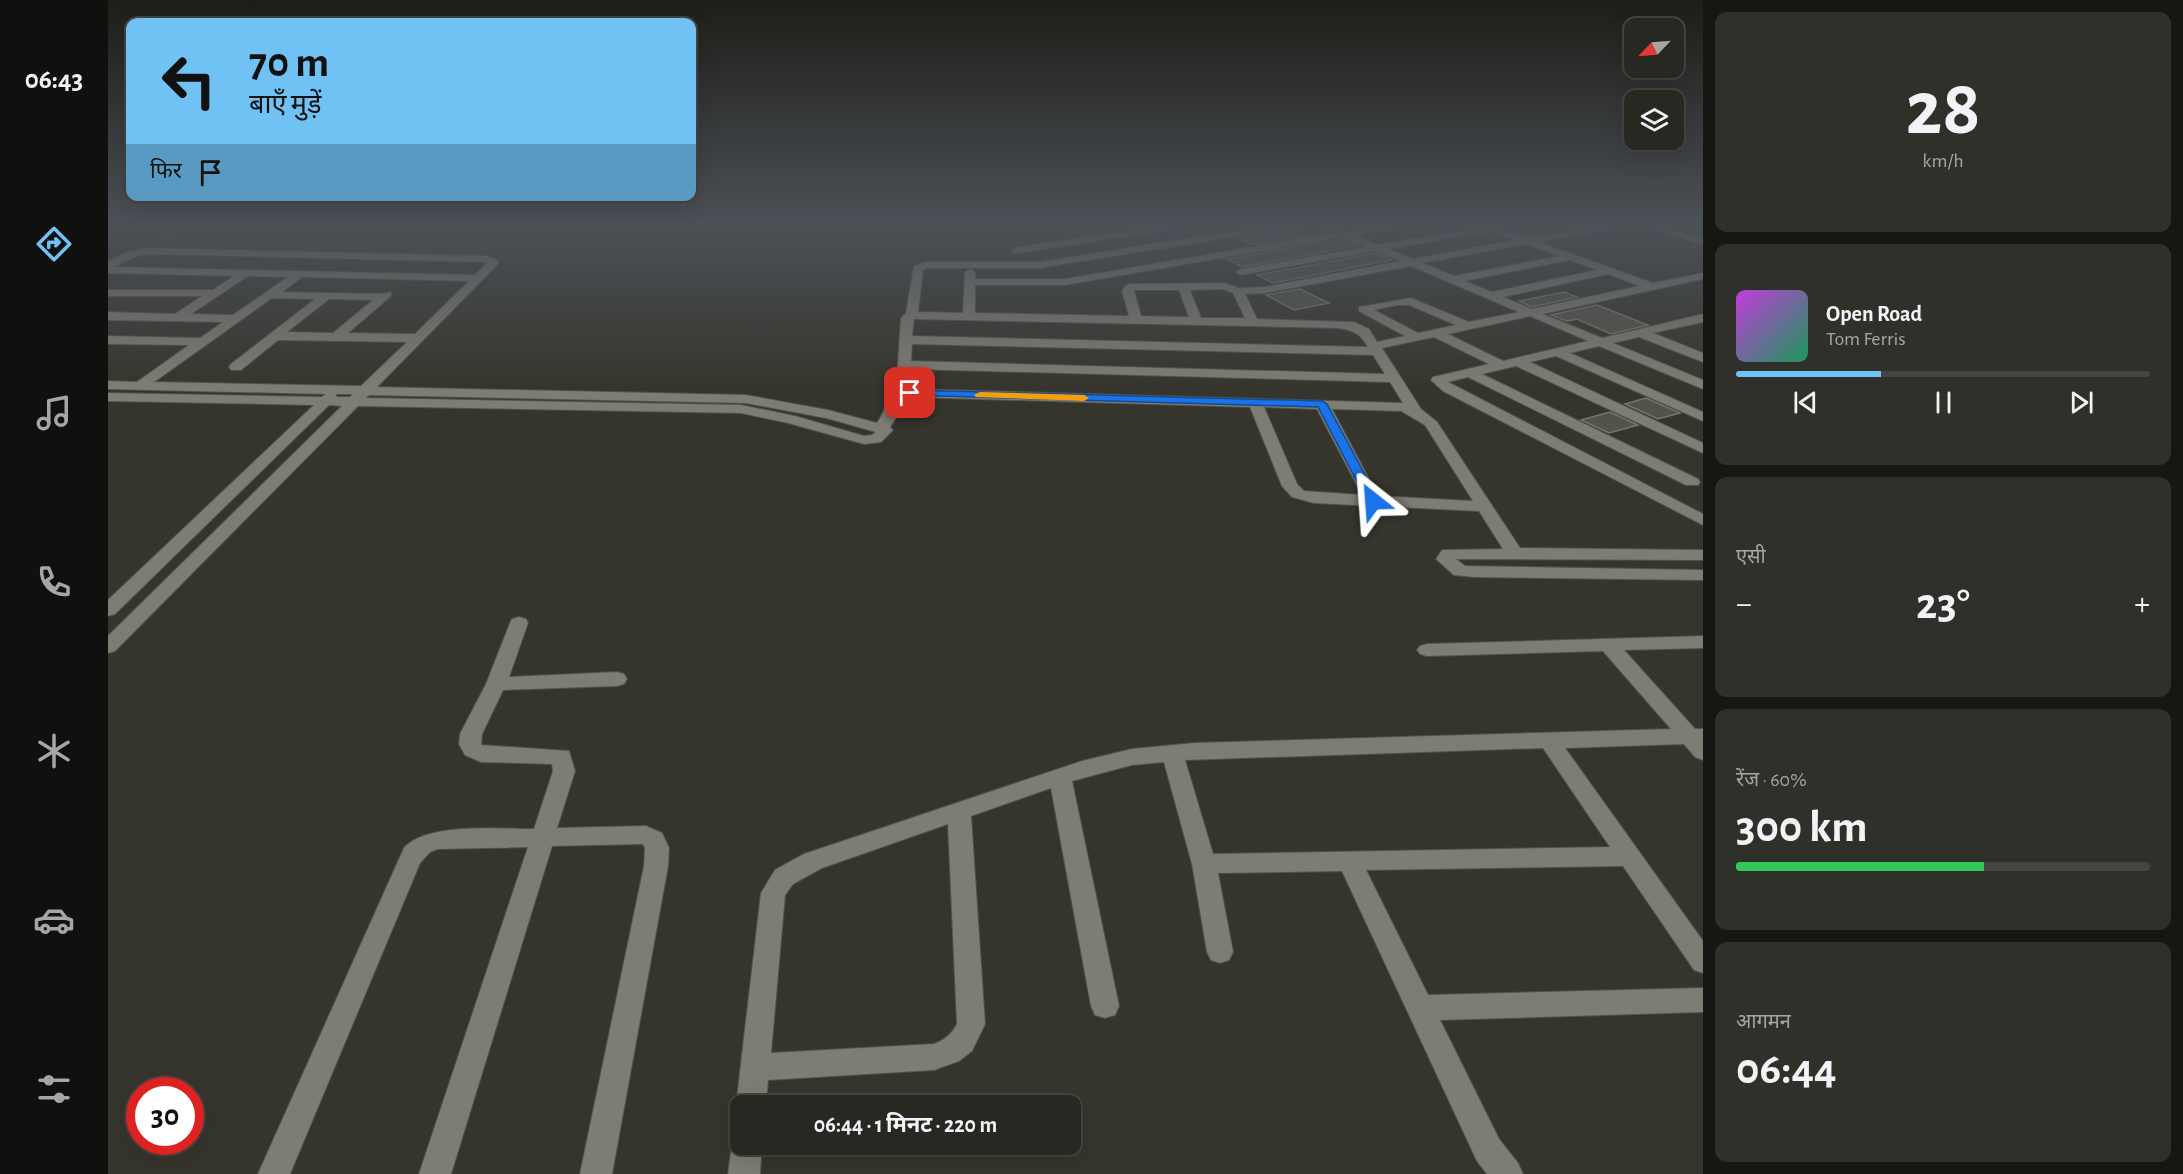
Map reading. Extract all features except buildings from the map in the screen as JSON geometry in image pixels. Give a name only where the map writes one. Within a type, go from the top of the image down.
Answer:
[{"type":"street","points":[[177,318],[238,278]]},
{"type":"street","points":[[140,386],[295,278]]},
{"type":"street","points":[[336,337],[407,278]]},
{"type":"street","points":[[463,278],[478,278]]},
{"type":"street","points":[[108,647],[478,278]]},
{"type":"street","points":[[912,315],[918,278]]},
{"type":"street","points":[[969,316],[970,278]]},
{"type":"street","points":[[970,282],[1065,282],[1090,278]]},
{"type":"street","points":[[1312,278],[1317,280]]},
{"type":"street","points":[[1136,320],[1128,291],[1130,287],[1224,286],[1238,291],[1265,290],[1329,278]]},
{"type":"street","points":[[1447,278],[1703,385]]},
{"type":"street","points":[[1452,280],[1463,278]]},
{"type":"street","points":[[1490,296],[1577,278]]},
{"type":"street","points":[[1627,278],[1652,287]]},
{"type":"street","points":[[906,339],[1376,349],[1416,337],[1698,278]]},
{"type":"street","points":[[1183,286],[1196,321]]},
{"type":"street","points":[[1238,291],[1253,323]]},
{"type":"street","points":[[111,295],[214,293]]},
{"type":"street","points":[[271,295],[383,297]]},
{"type":"street","points":[[236,367],[326,296]]},
{"type":"street","points":[[1416,337],[1363,309],[1411,301],[1468,326]]},
{"type":"street","points":[[903,394],[907,318],[912,315],[1354,326],[1365,332],[1416,412]]},
{"type":"street","points":[[108,316],[236,319]]},
{"type":"street","points":[[1703,318],[1438,380],[1448,388],[1703,520]]},
{"type":"street","points":[[1676,324],[1694,331]]},
{"type":"street","points":[[1639,332],[1703,358]]},
{"type":"street","points":[[1436,333],[1501,365]]},
{"type":"street","points":[[276,336],[417,338]]},
{"type":"street","points":[[108,340],[203,342]]},
{"type":"street","points":[[1557,352],[1703,417]]},
{"type":"street","points":[[1516,361],[1703,449]]},
{"type":"street","points":[[904,365],[1396,378]]},
{"type":"street","points":[[1469,372],[1698,480]]},
{"type":"street","points":[[108,385],[331,396],[741,409],[870,440],[886,433],[882,427],[891,415],[897,396],[903,394],[1395,406],[1416,412],[1430,422],[1515,554]]},
{"type":"street","points":[[108,397],[331,396]]},
{"type":"street","points":[[108,610],[331,396]]},
{"type":"street","points":[[1254,402],[1292,490],[1304,496],[1484,506]]},
{"type":"street","points":[[1322,404],[1373,501]]},
{"type":"street","points":[[1653,493],[1698,480]]},
{"type":"street","points":[[1703,555],[1448,554],[1445,559],[1460,571],[1474,572],[1703,575]]},
{"type":"street","points":[[435,1174],[564,771],[561,756],[480,754],[473,750],[470,744],[471,735],[496,684],[519,623]]},
{"type":"street","points":[[1427,650],[1703,642]]},
{"type":"street","points":[[1608,644],[1699,742]]},
{"type":"street","points":[[496,684],[617,679]]},
{"type":"street","points":[[752,1095],[773,893],[784,877],[813,861],[1060,776],[1132,757],[1172,753],[1549,741],[1699,742]]},
{"type":"street","points":[[1549,741],[1703,962]]},
{"type":"street","points":[[1172,753],[1204,864],[1220,952]]},
{"type":"street","points":[[1060,776],[1105,1006]]},
{"type":"street","points":[[754,1067],[934,1057],[951,1052],[963,1043],[971,1024],[959,811]]},
{"type":"street","points":[[274,1174],[410,859],[417,849],[426,842],[438,840],[646,835],[654,839],[657,848],[657,866],[596,1174]]},
{"type":"street","points":[[1204,864],[1629,856]]},
{"type":"street","points":[[1349,861],[1488,1150],[1507,1174]]},
{"type":"street","points":[[1420,1008],[1703,1000]]},
{"type":"street","points":[[744,1174],[746,1155]]},
{"type":"slow traffic","points":[[980,395],[1084,398]]},
{"type":"route","points":[[910,393],[1322,404],[1373,501]]}]
